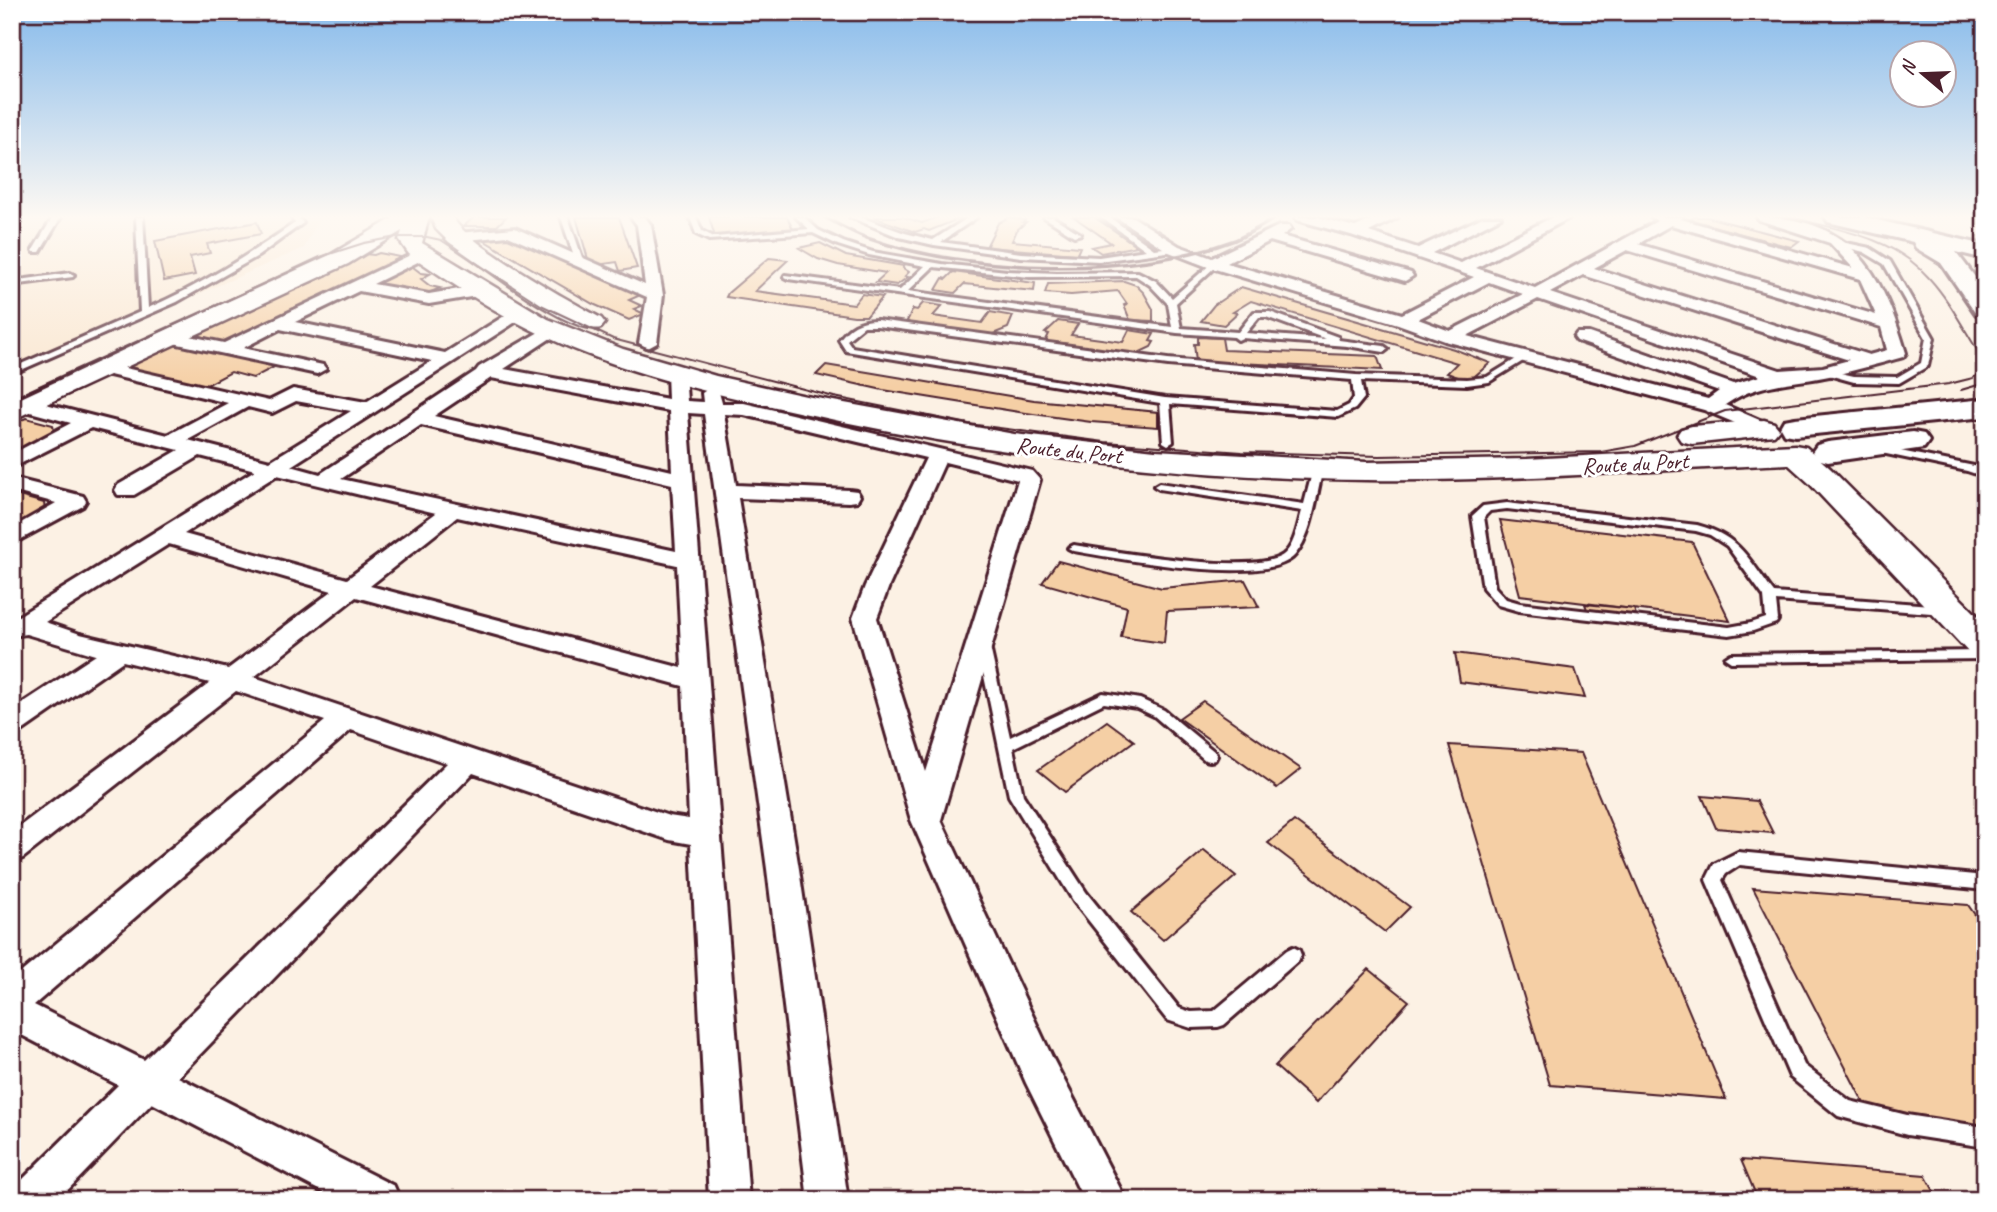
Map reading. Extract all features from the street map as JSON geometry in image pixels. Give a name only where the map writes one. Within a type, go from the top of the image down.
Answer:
[{"type":"highway","points":[[1961,274],[1985,308]]},
{"type":"highway","name":"Route du Port","points":[[1806,444],[1985,408]]},
{"type":"highway","name":"Route du Port","points":[[1806,444],[1864,447],[1985,431]]},
{"type":"main road","points":[[17,404],[277,274]]},
{"type":"main road","points":[[17,404],[103,368],[308,274]]},
{"type":"main road","name":"Route du Port","points":[[461,274],[520,314],[551,330],[609,353],[676,373],[711,395],[986,440],[1248,467],[1318,469],[1526,468],[1806,444]]},
{"type":"main road","name":"Route du Port","points":[[515,274],[568,311],[601,327],[648,343],[872,402],[1060,430],[1252,448],[1369,451],[1641,439],[1764,429]]},
{"type":"main road","points":[[1764,429],[1776,425],[1806,444],[1820,476],[1968,610],[1985,646]]},
{"type":"street","points":[[224,350],[357,286],[372,274]]},
{"type":"street","points":[[605,274],[655,295]]},
{"type":"street","points":[[648,343],[655,295],[652,274]]},
{"type":"street","points":[[1246,274],[1524,358],[1711,406],[1764,429]]},
{"type":"street","points":[[1397,274],[1405,276]]},
{"type":"street","points":[[1481,274],[1779,376]]},
{"type":"street","points":[[1451,337],[1573,274]]},
{"type":"street","points":[[1595,274],[1871,361]]},
{"type":"street","points":[[1721,274],[1889,324]]},
{"type":"street","points":[[1858,274],[1866,276]]},
{"type":"street","points":[[1711,406],[1733,390],[1779,376],[1823,372],[1897,354],[1889,324],[1864,274]]},
{"type":"street","points":[[1404,320],[1489,276]]},
{"type":"street","points":[[357,286],[429,299],[483,290]]},
{"type":"street","points":[[18,627],[520,314]]},
{"type":"street","points":[[278,324],[448,359]]},
{"type":"street","points":[[323,481],[485,371],[551,330]]},
{"type":"street","points":[[170,337],[317,369]]},
{"type":"street","points":[[1583,337],[1733,390]]},
{"type":"street","points":[[103,368],[272,407],[293,395],[368,408]]},
{"type":"street","points":[[485,371],[680,407],[711,395],[744,409],[1025,475],[1028,480],[926,820]]},
{"type":"street","points":[[676,373],[729,1200]]},
{"type":"street","points":[[711,395],[783,869],[828,1200]]},
{"type":"street","points":[[172,442],[246,401]]},
{"type":"street","points":[[17,404],[323,481],[665,557],[689,559]]},
{"type":"street","points":[[416,418],[684,480]]},
{"type":"street","points":[[12,462],[91,421]]},
{"type":"street","points":[[126,491],[198,448]]},
{"type":"street","points":[[939,453],[877,586],[866,618],[926,820],[1039,1070],[1105,1200]]},
{"type":"street","points":[[12,484],[75,501],[12,537]]},
{"type":"street","points":[[726,491],[849,496]]},
{"type":"street","points":[[12,849],[453,510]]},
{"type":"street","points":[[165,535],[213,551],[697,681]]},
{"type":"street","points":[[18,627],[231,679],[669,828],[706,834]]},
{"type":"street","points":[[12,724],[119,652]]},
{"type":"street","points":[[12,1002],[346,719]]},
{"type":"street","points":[[30,1200],[468,760]]},
{"type":"street","points":[[12,1012],[380,1200]]},
{"type":"lane","points":[[142,274],[144,313]]},
{"type":"lane","points":[[12,370],[174,300],[221,274]]},
{"type":"lane","points":[[903,290],[921,274]]},
{"type":"lane","points":[[1017,274],[1138,274],[1153,283],[1171,303],[1177,330]]},
{"type":"lane","points":[[1171,303],[1203,274]]},
{"type":"lane","points":[[1823,372],[1854,379],[1899,380],[1924,364],[1930,338],[1893,274]]},
{"type":"lane","points":[[12,283],[70,275]]},
{"type":"lane","points":[[788,277],[903,290],[1177,330],[1238,337],[1347,343],[1384,349]]},
{"type":"lane","points":[[1238,337],[1258,314],[1267,314],[1347,343]]},
{"type":"lane","points":[[1356,378],[1359,398],[1352,407],[1338,414],[1165,401],[867,353],[849,349],[843,341],[855,326],[862,322],[1168,362],[1356,378],[1467,382],[1489,379],[1524,358]]},
{"type":"lane","points":[[1165,401],[1168,442]]},
{"type":"lane","points":[[1864,447],[1970,468],[1985,474]]},
{"type":"lane","points":[[1074,548],[1222,566],[1258,566],[1286,558],[1297,544],[1318,469]]},
{"type":"lane","points":[[1159,486],[1307,508]]},
{"type":"lane","points":[[1770,597],[1772,620],[1753,628],[1729,631],[1519,607],[1502,602],[1489,588],[1478,516],[1487,508],[1507,506],[1697,528],[1714,533],[1731,544],[1770,597],[1968,610]]},
{"type":"lane","points":[[982,636],[1016,796],[1080,897],[1173,1014],[1191,1020],[1219,1019],[1293,955]]},
{"type":"lane","points":[[1731,658],[1985,655]]},
{"type":"lane","points":[[1004,746],[1102,698],[1140,704],[1159,713],[1210,756]]},
{"type":"lane","points":[[1985,883],[1738,858],[1720,869],[1714,880],[1797,1071],[1845,1109],[1907,1125],[1985,1137]]},
{"type":"shaded area","points":[[12,274],[245,274],[12,375]]},
{"type":"building","points":[[162,274],[195,275],[164,281]]},
{"type":"building","points":[[320,274],[372,274],[226,343],[193,334],[304,281],[310,283],[326,276]]},
{"type":"building","points":[[391,274],[426,274],[430,274],[421,279],[430,286],[440,288],[424,295],[370,285]]},
{"type":"building","points":[[541,274],[602,274],[645,293],[629,300],[642,306],[634,309],[644,314],[629,320],[593,304]]},
{"type":"building","points":[[751,274],[774,274],[755,291],[854,304],[862,294],[883,297],[867,316],[854,316],[726,297]]},
{"type":"building","points":[[885,274],[907,274],[905,276],[908,277],[897,285],[876,282]]},
{"type":"building","points":[[951,274],[965,274],[1035,283],[1034,291],[964,284],[955,293],[936,290],[943,278],[946,279]]},
{"type":"building","points":[[1124,281],[1136,285],[1144,293],[1153,309],[1153,321],[1130,320],[1124,305],[1127,304],[1118,291],[1071,295],[1045,293],[1048,284]]},
{"type":"building","points":[[1241,287],[1454,349],[1490,363],[1469,381],[1447,373],[1457,363],[1251,301],[1233,312],[1237,313],[1224,325],[1201,321],[1214,305]]},
{"type":"building","points":[[923,303],[942,306],[933,316],[982,323],[990,312],[1013,316],[1008,328],[988,336],[913,325],[907,321],[913,309],[917,310]]},
{"type":"building","points":[[1058,321],[1078,324],[1071,335],[1123,342],[1129,330],[1154,334],[1150,341],[1154,342],[1151,347],[1132,356],[1053,344],[1046,340],[1049,334],[1045,333]]},
{"type":"building","points":[[1198,337],[1222,338],[1224,350],[1377,356],[1382,370],[1196,361],[1194,344],[1198,344]]},
{"type":"building","points":[[177,342],[276,366],[253,378],[231,372],[203,387],[124,366]]},
{"type":"building","points":[[826,365],[1034,400],[1158,412],[1158,427],[1091,422],[1019,412],[883,390],[816,375]]},
{"type":"building","points":[[26,418],[53,425],[54,432],[12,453],[12,424]]},
{"type":"building","points":[[12,494],[44,503],[45,511],[12,529]]},
{"type":"building","points":[[1500,520],[1692,542],[1730,621],[1520,595]]},
{"type":"building","points":[[1058,561],[1162,588],[1245,580],[1259,607],[1167,611],[1164,643],[1121,637],[1127,607],[1042,583]]},
{"type":"building","points":[[1585,604],[1634,609],[1637,618],[1588,612]]},
{"type":"building","points":[[1455,653],[1575,669],[1585,698],[1460,682]]},
{"type":"building","points":[[1203,701],[1301,769],[1277,788],[1179,718]]},
{"type":"building","points":[[1107,721],[1134,741],[1065,792],[1038,770]]},
{"type":"building","points":[[1449,745],[1581,753],[1726,1099],[1550,1085]]},
{"type":"building","points":[[1702,796],[1757,801],[1773,833],[1716,828]]},
{"type":"building","points":[[1294,821],[1410,907],[1385,932],[1268,843]]},
{"type":"building","points":[[1204,850],[1236,876],[1163,940],[1131,912]]},
{"type":"building","points":[[1753,888],[1968,905],[1985,929],[1985,1125],[1870,1115]]},
{"type":"building","points":[[1369,969],[1409,1001],[1316,1103],[1275,1066]]},
{"type":"building","points":[[1741,1160],[1925,1175],[1939,1200],[1758,1200]]},
{"type":"tram line","points":[[12,401],[285,274]]},
{"type":"tram line","points":[[493,274],[541,305],[613,339],[834,397],[969,424],[1105,442],[1242,452],[1379,456],[1601,452],[1635,446],[1725,411],[1949,384],[1973,378],[1981,372],[1983,359],[1944,297],[1925,274]]},
{"type":"tram line","points":[[1961,390],[1985,383]]}]
